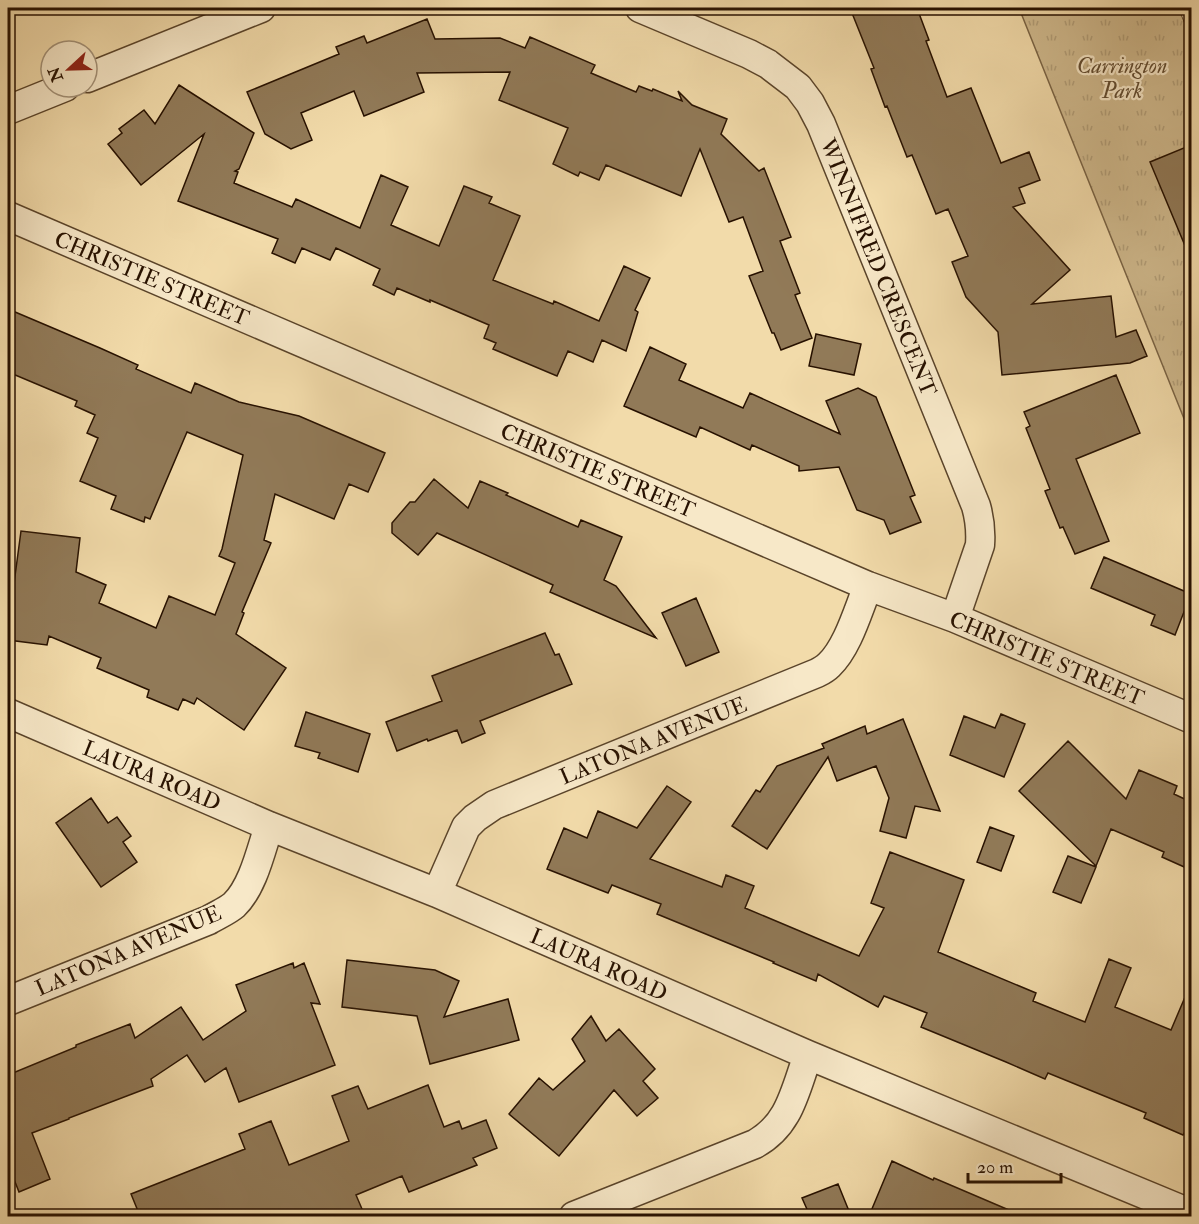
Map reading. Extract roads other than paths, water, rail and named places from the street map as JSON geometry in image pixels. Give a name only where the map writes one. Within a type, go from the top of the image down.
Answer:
[{"type":"street","points":[[99,73],[261,8]]},
{"type":"street","name":"WINNIFRED CRESCENT","points":[[640,8],[768,64],[798,87],[821,124],[980,520],[980,545],[955,618]]},
{"type":"street","points":[[8,110],[39,97]]},
{"type":"street","name":"CHRISTIE STREET","points":[[8,216],[868,586],[955,618],[1191,719]]},
{"type":"street","name":"LATONA AVENUE","points":[[437,892],[466,827],[494,805],[817,673],[829,665],[845,642],[868,586]]},
{"type":"street","name":"LAURA ROAD","points":[[8,713],[269,826],[437,892],[808,1055],[1191,1214]]},
{"type":"street","name":"LATONA AVENUE","points":[[8,1001],[209,920],[234,905],[250,881],[269,826]]},
{"type":"street","points":[[574,1216],[764,1138],[777,1126],[788,1110],[808,1055]]},
{"type":"lane","points":[[1186,8],[1191,20]]},
{"type":"park label","name":"Carrington Park","points":[[1122,78]]}]
